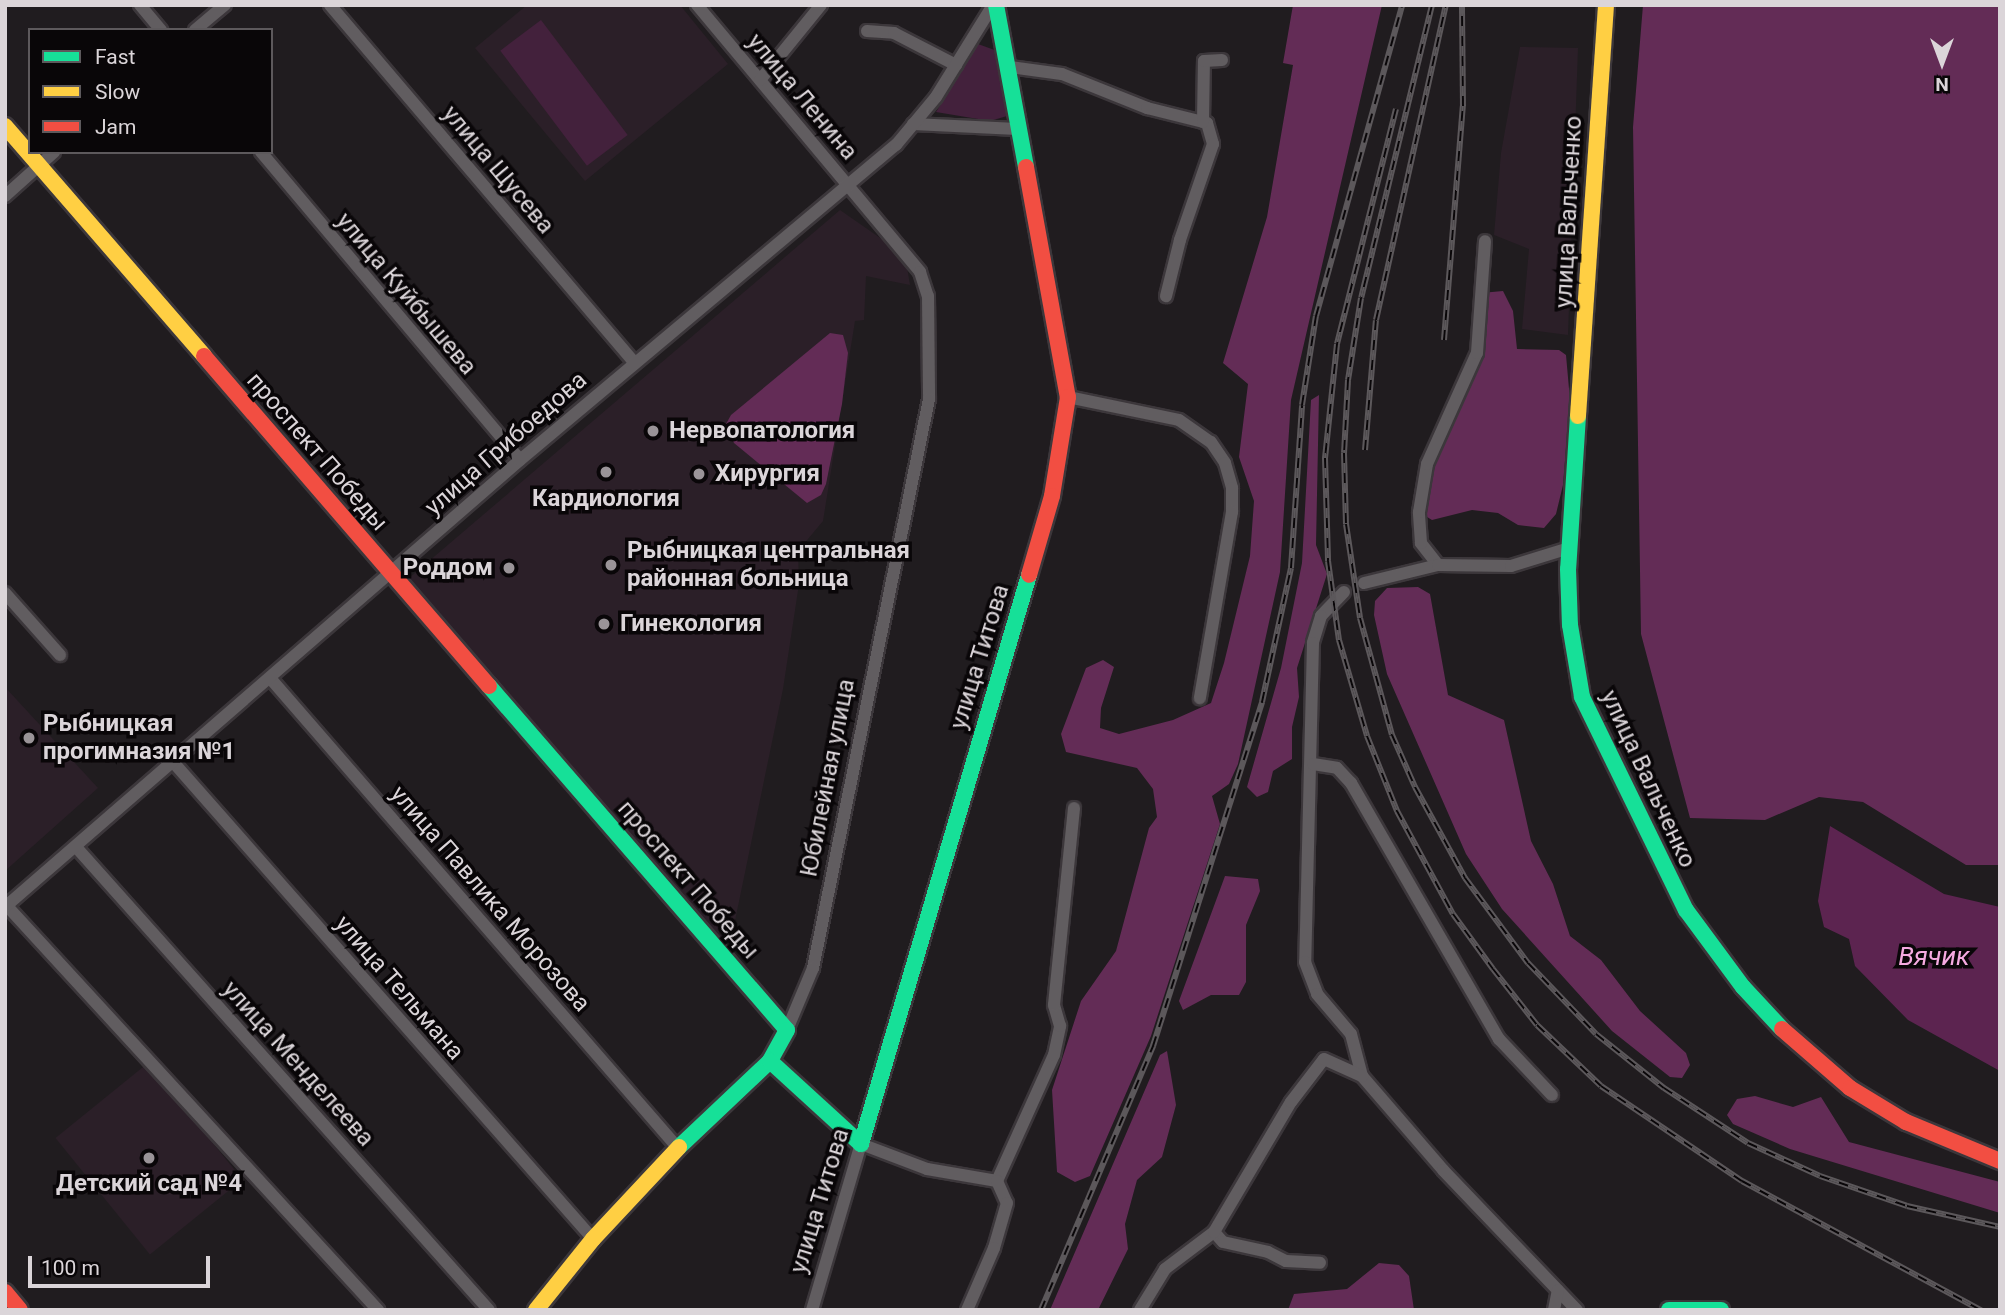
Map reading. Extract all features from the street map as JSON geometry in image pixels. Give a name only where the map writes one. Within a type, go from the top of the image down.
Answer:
[{"type":"street","points":[[140,5],[158,28]]},
{"type":"street","points":[[197,28],[225,5]]},
{"type":"street","name":"улица Щусева","points":[[330,5],[634,362]]},
{"type":"street","name":"улица Ленина","points":[[697,5],[849,184]]},
{"type":"street","points":[[760,80],[821,5]]},
{"type":"street","name":"улица Титова","points":[[849,184],[913,124],[956,65],[994,5]]},
{"type":"street","name":"улица Титова","points":[[811,1310],[1042,535],[1068,397],[1046,261],[1017,129],[1010,67],[994,5]]},
{"type":"street","name":"улица Вальченко","points":[[1606,5],[1569,548],[1570,625],[1582,697],[1686,910],[1743,987],[1800,1048],[1850,1088],[1906,1122],[2000,1161]]},
{"type":"street","points":[[867,31],[894,33],[956,65]]},
{"type":"street","points":[[1203,122],[1204,61],[1222,60]]},
{"type":"street","points":[[1010,67],[1062,74],[1147,108],[1203,122],[1212,131],[1213,144],[1180,240],[1166,296]]},
{"type":"street","points":[[913,124],[1017,129]]},
{"type":"street","name":"проспект Победы","points":[[5,126],[28,153]]},
{"type":"street","name":"проспект Победы","points":[[29,154],[787,1030]]},
{"type":"street","points":[[5,196],[52,154]]},
{"type":"street","name":"улица Куйбышева","points":[[263,154],[520,460]]},
{"type":"street","name":"улица Грибоедова","points":[[6,907],[174,763],[391,570],[634,362],[849,184]]},
{"type":"street","name":"Юбилейная улица","points":[[536,1310],[593,1239],[678,1147],[769,1060],[787,1030],[813,968],[932,374],[928,296],[920,272],[849,184]]},
{"type":"street","points":[[1438,565],[1420,544],[1419,512],[1427,464],[1477,353],[1485,241]]},
{"type":"street","points":[[1068,397],[1179,420],[1212,442],[1225,463],[1232,488],[1232,512],[1200,698]]},
{"type":"street","points":[[1364,583],[1438,565],[1511,566],[1569,548]]},
{"type":"street","points":[[1344,592],[1321,617],[1312,643],[1313,764],[1305,962],[1317,994],[1350,1034],[1362,1076],[1443,1170],[1577,1310]]},
{"type":"street","points":[[5,593],[60,655]]},
{"type":"street","name":"улица Павлика Морозова","points":[[270,678],[678,1147]]},
{"type":"street","name":"улица Тельмана","points":[[174,763],[593,1239]]},
{"type":"street","points":[[1313,764],[1338,768],[1351,783],[1499,1039],[1552,1095]]},
{"type":"street","points":[[967,1310],[994,1248],[1007,1203],[997,1181],[1054,1055],[1060,1026],[1054,1005],[1074,808]]},
{"type":"street","name":"улица Менделеева","points":[[76,847],[489,1310]]},
{"type":"street","points":[[6,907],[379,1310]]},
{"type":"street","points":[[1140,1310],[1165,1269],[1214,1233],[1291,1102],[1324,1059],[1362,1076]]},
{"type":"street","points":[[769,1060],[861,1144],[927,1169],[997,1181]]},
{"type":"street","points":[[1214,1233],[1223,1242],[1268,1252],[1286,1261],[1320,1263]]},
{"type":"street","points":[[1554,1310],[1558,1290]]},
{"type":"street","points":[[5,1292],[20,1310]]},
{"type":"street","points":[[1669,1310],[1721,1310]]},
{"type":"shaded area","points":[[527,5],[680,5],[728,64],[585,181],[475,48]]},
{"type":"shaded area","points":[[1293,5],[1382,5],[1291,400],[1280,572],[1238,764],[1229,784],[1212,796],[1220,824],[1151,1036],[1090,1176],[1075,1182],[1057,1172],[1052,1090],[1081,1001],[1116,951],[1149,828],[1157,817],[1153,789],[1137,768],[1066,752],[1061,734],[1086,668],[1103,660],[1114,667],[1101,708],[1100,728],[1119,734],[1173,720],[1211,703],[1224,663],[1250,556],[1254,501],[1239,457],[1248,384],[1223,363],[1267,217],[1293,65],[1283,63]]},
{"type":"shaded area","points":[[1643,5],[2000,5],[2000,865],[1966,865],[1863,802],[1819,797],[1765,820],[1690,818],[1641,634],[1633,127]]},
{"type":"shaded area","points":[[541,20],[628,135],[587,166],[500,51]]},
{"type":"shaded area","points":[[978,44],[1000,52],[1007,116],[990,121],[936,112]]},
{"type":"shaded area","points":[[1520,47],[1578,48],[1568,335],[1522,329],[1529,249],[1494,235],[1501,153]]},
{"type":"shaded area","name":"Рыбницкая центральная районная больница","points":[[840,210],[886,242],[907,267],[910,285],[866,276],[864,320],[855,321],[823,521],[798,551],[799,584],[783,689],[731,940],[719,945],[499,681],[408,579]]},
{"type":"shaded area","points":[[1503,291],[1513,311],[1517,349],[1559,350],[1566,355],[1570,400],[1563,485],[1556,514],[1544,528],[1518,525],[1498,513],[1472,510],[1432,520],[1419,512],[1427,464],[1477,353],[1481,293]]},
{"type":"shaded area","points":[[830,333],[843,335],[848,353],[842,404],[826,484],[821,495],[807,503],[734,443],[726,424],[731,415]]},
{"type":"shaded area","points":[[1319,395],[1316,545],[1327,574],[1297,668],[1299,697],[1292,727],[1292,759],[1273,771],[1268,792],[1257,797],[1247,787],[1281,668],[1302,563],[1311,400]]},
{"type":"shaded area","points":[[1418,587],[1430,594],[1448,695],[1504,720],[1531,841],[1553,884],[1570,936],[1601,960],[1640,1011],[1686,1053],[1690,1065],[1682,1078],[1670,1077],[1612,1031],[1502,909],[1466,854],[1387,674],[1374,615],[1375,601],[1387,588]]},
{"type":"shaded area","name":"Рыбницкая прогимназия №1","points":[[5,687],[98,788],[5,871]]},
{"type":"shaded area","points":[[1225,876],[1258,879],[1260,891],[1246,925],[1246,982],[1239,995],[1211,995],[1183,1010],[1179,1001]]},
{"type":"shaded area","points":[[1167,1051],[1176,1105],[1162,1157],[1137,1180],[1125,1224],[1128,1249],[1098,1310],[1050,1310],[1160,1055]]},
{"type":"shaded area","name":"Детский сад №4","points":[[148,1063],[242,1180],[150,1254],[56,1138]]},
{"type":"shaded area","points":[[1755,1096],[1793,1107],[1821,1097],[1849,1142],[2000,1182],[2000,1213],[1790,1149],[1733,1124],[1727,1115],[1737,1099]]},
{"type":"shaded area","points":[[1379,1263],[1399,1265],[1409,1276],[1414,1310],[1288,1310],[1294,1294],[1347,1289]]},
{"type":"water","name":"Вячик","points":[[1830,826],[1944,894],[2000,907],[2000,1071],[1908,1020],[1855,966],[1849,939],[1824,927],[1818,901]]},
{"type":"railway","points":[[1041,1310],[1153,1046],[1262,702],[1291,568],[1302,405],[1316,316],[1402,5]]},
{"type":"railway","points":[[1432,5],[1361,298],[1348,380],[1344,453],[1346,524],[1360,618],[1392,735],[1415,787],[1465,878],[1528,963],[1596,1034],[1664,1088],[1748,1143],[1820,1176],[1907,1206],[2000,1227]]},
{"type":"railway","points":[[1365,450],[1376,320],[1446,5]]},
{"type":"railway","points":[[1444,340],[1463,106],[1462,5]]},
{"type":"railway","points":[[1396,109],[1337,344],[1325,458],[1328,561],[1339,640],[1367,736],[1397,811],[1453,914],[1493,969],[1537,1025],[1601,1086],[1742,1181],[1981,1310]]},
{"type":"traffic: fast","points":[[996,5],[1026,167]]},
{"type":"traffic: fast","points":[[1578,416],[1568,569],[1570,625],[1582,697],[1686,910],[1743,987],[1782,1029]]},
{"type":"traffic: fast","points":[[770,1061],[861,1144],[1029,575]]},
{"type":"traffic: fast","points":[[489,686],[787,1030],[770,1061],[679,1147]]},
{"type":"traffic: fast","points":[[1669,1310],[1721,1310]]},
{"type":"traffic: slow","points":[[1578,416],[1606,5]]},
{"type":"traffic: slow","points":[[5,126],[28,153]]},
{"type":"traffic: slow","points":[[29,154],[204,356]]},
{"type":"traffic: slow","points":[[536,1310],[593,1239],[679,1147]]},
{"type":"traffic: jam","points":[[1026,167],[1068,397],[1052,496],[1029,575]]},
{"type":"traffic: jam","points":[[204,356],[489,686]]},
{"type":"traffic: jam","points":[[1782,1029],[1850,1088],[1906,1122],[2000,1161]]},
{"type":"traffic: jam","points":[[5,1292],[20,1310]]},
{"type":"place","name":"Нервопатология","points":[[653,431]]},
{"type":"place","name":"Кардиология","points":[[606,472]]},
{"type":"place","name":"Хирургия","points":[[699,474]]},
{"type":"place","name":"Рыбницкая центральная районная больница","points":[[611,565]]},
{"type":"place","name":"Роддом","points":[[509,568]]},
{"type":"place","name":"Гинекология","points":[[604,624]]},
{"type":"place","name":"Рыбницкая прогимназия №1","points":[[29,738]]},
{"type":"place","name":"Детский сад №4","points":[[149,1158]]}]
